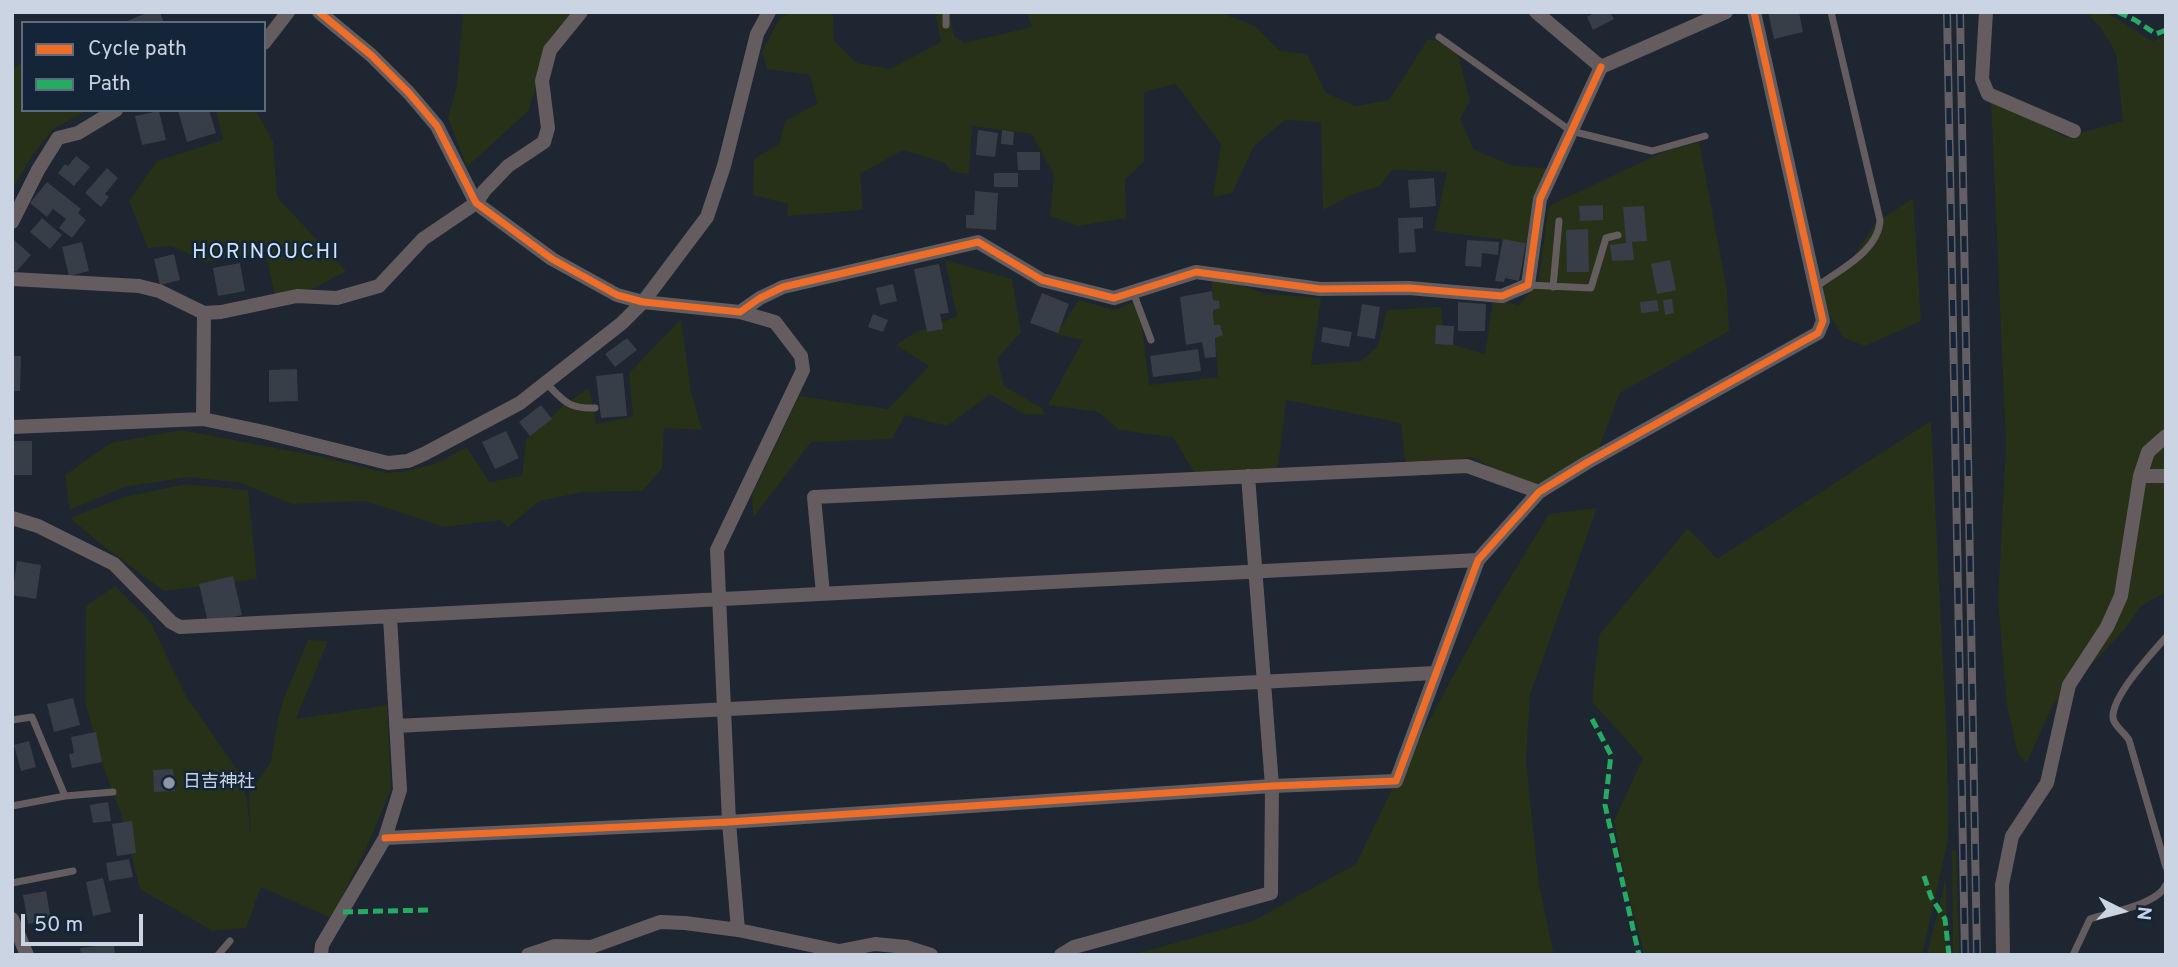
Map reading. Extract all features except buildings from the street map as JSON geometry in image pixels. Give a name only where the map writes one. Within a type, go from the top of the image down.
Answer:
[{"type":"street","points":[[266,40],[288,12]]},
{"type":"street","points":[[319,12],[371,55],[437,126],[476,203],[552,259],[617,295],[643,302],[740,312],[775,322],[801,356],[803,370],[717,550],[729,822],[738,930]]},
{"type":"street","points":[[12,279],[139,286],[159,291],[204,313],[297,296],[337,298],[379,286],[423,239],[476,203],[508,166],[544,142],[548,128],[542,80],[550,50],[581,12]]},
{"type":"street","points":[[12,427],[203,419],[388,463],[408,461],[520,403],[622,323],[643,302],[707,217],[724,166],[757,34],[769,12]]},
{"type":"street","points":[[1536,12],[1601,66]]},
{"type":"street","points":[[740,312],[783,286],[978,242],[1042,280],[1114,298],[1196,272],[1320,289],[1409,288],[1502,296],[1528,285],[1540,199],[1601,66],[1726,12]]},
{"type":"street","points":[[385,838],[729,822],[1272,786],[1396,781],[1478,560],[1539,492],[1818,333],[1823,321],[1754,12]]},
{"type":"street","points":[[1986,12],[1982,79],[1988,94],[2074,131]]},
{"type":"street","points":[[12,222],[38,170],[58,138],[78,133],[113,112]]},
{"type":"street","points":[[203,419],[204,313]]},
{"type":"street","points":[[2003,955],[2002,886],[2012,836],[2047,783],[2069,685],[2107,627],[2121,596],[2140,476],[2148,452],[2166,436]]},
{"type":"street","points":[[822,594],[814,497],[1467,466],[1539,492]]},
{"type":"street","points":[[1061,955],[1074,947],[1270,893],[1272,786],[1248,476]]},
{"type":"street","points":[[2140,476],[2166,476]]},
{"type":"street","points":[[12,518],[38,526],[114,564],[172,622],[180,626],[718,601],[1478,560]]},
{"type":"street","points":[[321,955],[322,945],[385,838],[400,790],[390,617]]},
{"type":"street","points":[[396,726],[1435,673]]},
{"type":"street","points":[[12,919],[26,955]]},
{"type":"street","points":[[528,955],[555,946],[592,947],[660,922],[738,930],[839,951],[875,944],[906,947],[931,955]]},
{"type":"lane","points":[[946,12],[946,25]]},
{"type":"lane","points":[[1815,288],[1869,247],[1880,231],[1881,220],[1831,12]]},
{"type":"lane","points":[[1439,37],[1571,131],[1652,151],[1705,136]]},
{"type":"lane","points":[[1553,287],[1559,221]]},
{"type":"lane","points":[[1528,285],[1591,288],[1606,238],[1618,235]]},
{"type":"lane","points":[[1133,292],[1151,340]]},
{"type":"lane","points":[[546,383],[565,402],[578,408],[595,408]]},
{"type":"lane","points":[[2166,637],[2127,684],[2113,718],[2115,725],[2129,740],[2166,867]]},
{"type":"lane","points":[[12,720],[32,717],[65,796]]},
{"type":"lane","points":[[12,806],[65,796],[113,792]]},
{"type":"lane","points":[[12,883],[73,871]]},
{"type":"lane","points":[[2073,955],[2090,919],[2153,899],[2163,892],[2166,885]]},
{"type":"lane","points":[[218,955],[230,941]]},
{"type":"green space","points":[[463,12],[577,12],[550,38],[529,110],[467,167],[448,118],[457,85]]},
{"type":"green space","points":[[791,12],[833,12],[834,41],[857,63],[890,69],[941,42],[935,12],[949,12],[954,36],[964,43],[1032,27],[1027,12],[1219,12],[1255,26],[1280,51],[1307,54],[1326,93],[1356,106],[1389,100],[1428,39],[1456,47],[1470,101],[1460,119],[1474,150],[1514,166],[1553,169],[1530,243],[1434,231],[1447,172],[1392,170],[1379,187],[1353,194],[1323,210],[1321,122],[1285,120],[1254,146],[1232,193],[1213,197],[1221,144],[1176,84],[1144,92],[1144,161],[1125,180],[1126,218],[1078,226],[1050,216],[1054,175],[1032,134],[972,126],[969,174],[951,171],[945,163],[903,150],[860,174],[863,210],[787,216],[788,204],[753,195],[754,159],[779,144],[785,121],[817,104],[810,75],[767,69],[762,52],[780,18]]},
{"type":"green space","points":[[2086,12],[2106,12],[2152,41],[2166,37],[2166,588],[2164,593],[2141,606],[2125,629],[2053,705],[2026,764],[2017,751],[2007,705],[1998,601],[2006,445],[1991,99],[2066,137],[2123,121],[2116,53],[2101,28]]},
{"type":"green space","points":[[21,63],[21,112],[84,112],[53,129],[31,157],[12,190],[12,71]]},
{"type":"green space","points":[[216,112],[256,112],[273,141],[277,197],[346,271],[315,288],[275,294],[265,252],[205,262],[172,246],[148,248],[129,201],[157,161],[223,140]]},
{"type":"green space","points":[[1699,142],[1727,290],[1729,331],[1620,393],[1595,458],[1539,492],[1471,457],[1406,469],[1401,423],[1286,400],[1277,475],[1198,479],[1173,437],[1119,430],[1098,412],[1048,405],[1083,340],[1056,334],[1079,300],[1114,310],[1139,300],[1149,385],[1218,377],[1211,273],[1262,293],[1321,298],[1311,365],[1361,361],[1378,346],[1387,310],[1441,307],[1444,342],[1485,354],[1494,295],[1518,306],[1538,283],[1549,206],[1663,152]]},
{"type":"green space","points":[[1913,198],[1921,321],[1865,346],[1844,338],[1816,293],[1844,270],[1876,223]]},
{"type":"green space","points":[[945,260],[1012,279],[1021,332],[997,359],[1004,386],[1042,408],[1045,415],[1024,414],[990,394],[947,426],[905,415],[892,439],[811,442],[753,518],[752,495],[799,396],[888,409],[929,366],[896,345],[914,333],[957,316]]},
{"type":"green space","points":[[681,319],[691,392],[702,430],[664,428],[662,469],[642,491],[583,492],[539,501],[508,527],[501,520],[444,527],[365,501],[292,504],[241,483],[189,477],[124,487],[70,510],[65,475],[111,443],[181,430],[323,457],[387,473],[437,463],[467,447],[489,482],[522,476],[526,440],[564,405],[589,388],[596,424],[633,416],[629,373]]},
{"type":"green space","points":[[1931,421],[1947,745],[1948,840],[1922,955],[1645,955],[1627,891],[1614,821],[1643,758],[1592,702],[1599,635],[1688,528],[1717,559]]},
{"type":"green space","points":[[186,484],[248,490],[257,579],[164,591],[70,518],[124,497]]},
{"type":"green space","points":[[1597,508],[1530,695],[1526,761],[1539,885],[1554,955],[1132,955],[1253,921],[1356,864],[1396,781],[1476,634],[1549,514]]},
{"type":"green space","points":[[115,586],[150,621],[186,696],[238,771],[247,800],[251,838],[249,794],[271,762],[284,698],[308,640],[328,641],[296,719],[387,705],[391,790],[365,851],[331,918],[261,887],[246,928],[213,931],[140,889],[122,817],[101,760],[85,701],[86,606]]},
{"type":"green space","points":[[1952,848],[1956,851],[1959,955],[1953,955]]},
{"type":"green space","points":[[1946,877],[1947,955],[1927,955]]},
{"type":"railway","points":[[1947,12],[1965,955]]},
{"type":"railway","points":[[1960,12],[1977,955]]},
{"type":"marked path","points":[[2118,12],[2156,34],[2166,30]]},
{"type":"marked path","points":[[1592,719],[1611,755],[1605,805],[1639,955]]},
{"type":"marked path","points":[[1924,876],[1931,897],[1945,919],[1949,955]]},
{"type":"marked path","points":[[343,912],[430,910]]},
{"type":"cycle path","points":[[319,12],[371,55],[437,126],[476,203],[552,259],[617,295],[643,302],[740,312],[783,287],[978,242],[1042,280],[1114,298],[1196,272],[1320,289],[1409,288],[1502,296],[1528,285],[1540,199],[1601,67]]},
{"type":"cycle path","points":[[385,838],[729,822],[1272,786],[1396,781],[1478,560],[1539,492],[1818,333],[1823,321],[1754,12]]},
{"type":"place","name":"日吉神社","points":[[169,783]]},
{"type":"district","name":"HORINOUCHI","points":[[266,254]]}]
